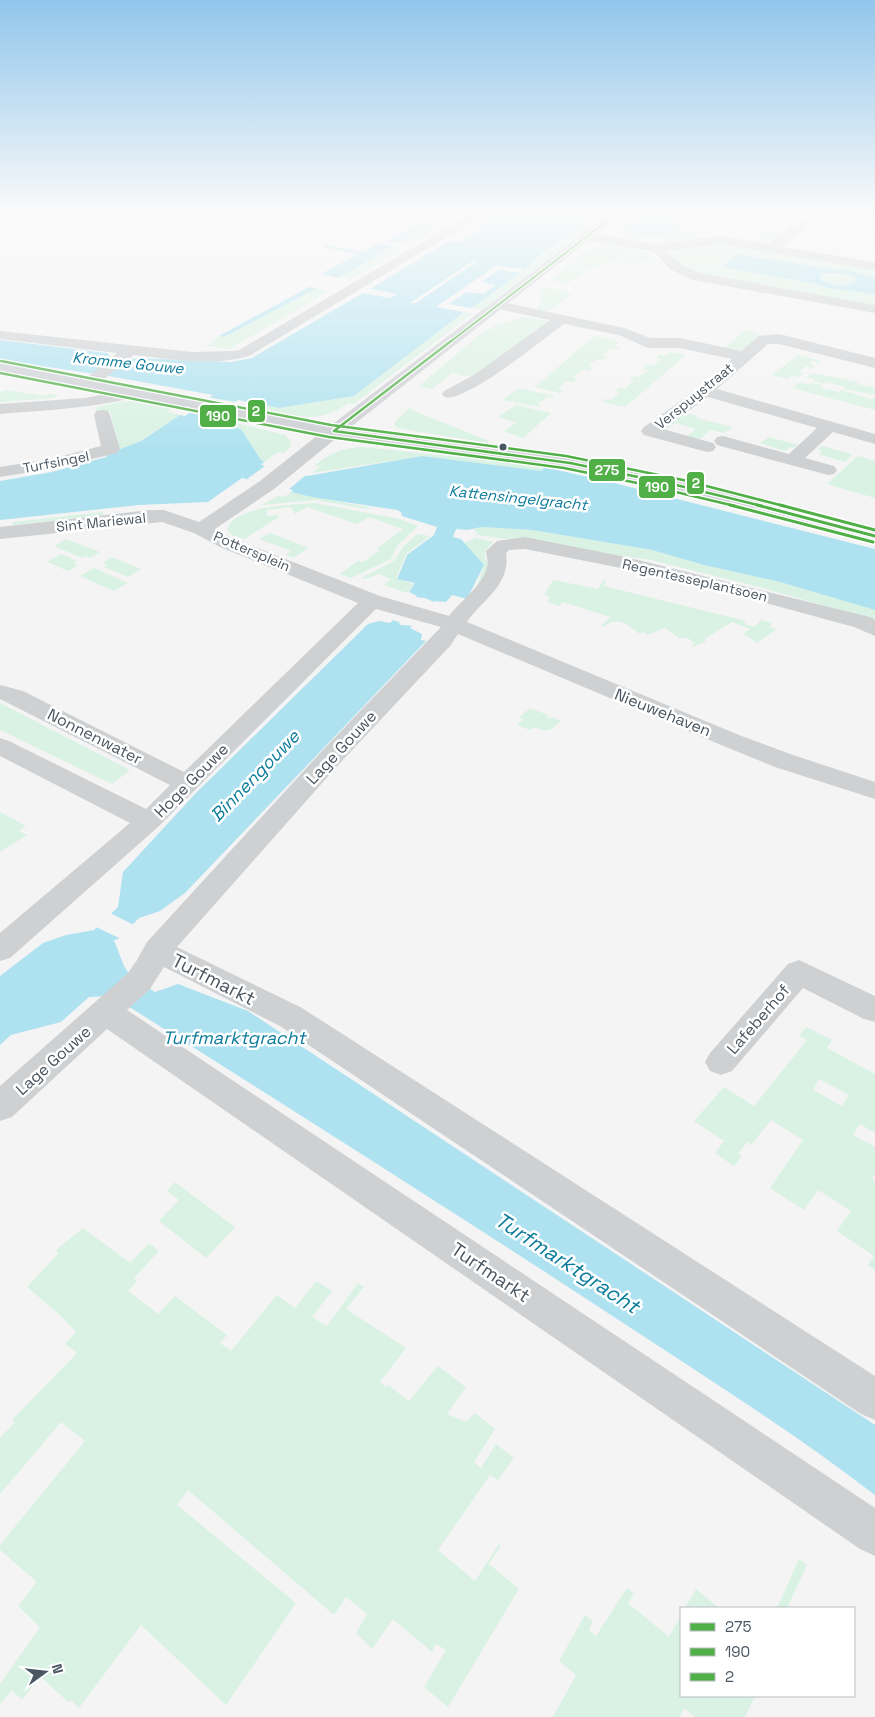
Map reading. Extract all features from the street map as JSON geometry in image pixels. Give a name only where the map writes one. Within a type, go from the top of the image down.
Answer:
[{"type":"main road","points":[[334,431],[516,291]]},
{"type":"main road","points":[[0,367],[99,381],[135,393],[334,431],[603,469],[698,490],[875,536]]},
{"type":"street","points":[[0,335],[125,354],[212,358],[233,356],[244,353],[349,291]]},
{"type":"street","points":[[776,291],[875,309]]},
{"type":"street","points":[[498,305],[631,334],[638,340],[648,343],[680,342],[742,356]]},
{"type":"street","points":[[450,394],[480,378],[561,319]]},
{"type":"street","name":"Verspuystraat","points":[[792,460],[650,431],[705,391],[761,341],[769,338],[875,363]]},
{"type":"street","points":[[66,404],[87,397],[99,381],[125,354]]},
{"type":"street","points":[[705,391],[875,438]]},
{"type":"street","points":[[0,409],[102,402],[135,393]]},
{"type":"street","name":"Turfsingel","points":[[0,472],[55,463],[112,449],[102,414]]},
{"type":"street","points":[[792,460],[830,426]]},
{"type":"street","name":"Pottersplein","points":[[334,431],[268,485],[201,529],[227,543],[372,601],[402,608]]},
{"type":"street","points":[[792,460],[828,470]]},
{"type":"street","name":"Sint Mariewal","points":[[0,533],[150,516],[164,516],[201,529]]},
{"type":"street","name":"Lage Gouwe","points":[[0,1107],[140,981],[150,966],[157,950],[330,758],[442,641],[466,609],[483,593],[498,566],[496,551],[504,545],[512,543]]},
{"type":"street","name":"Regentesseplantsoen","points":[[512,543],[525,543],[626,563],[862,622],[875,629]]},
{"type":"street","name":"Hoge Gouwe","points":[[0,950],[149,821],[372,601]]},
{"type":"street","name":"Nieuwehaven","points":[[402,608],[454,624],[507,648],[766,754],[875,791]]},
{"type":"street","name":"Nonnenwater","points":[[0,692],[19,698],[188,784]]},
{"type":"street","points":[[0,746],[149,821]]},
{"type":"street","name":"Turfmarkt","points":[[157,950],[291,1017],[875,1400]]},
{"type":"street","name":"Lafeberhof","points":[[721,1062],[799,972],[875,1010]]},
{"type":"street","name":"Turfmarkt","points":[[111,1008],[875,1534]]},
{"type":"green space","points":[[311,291],[329,291],[230,349],[207,346],[219,336],[224,337]]},
{"type":"green space","points":[[494,291],[506,291],[481,310],[471,308]]},
{"type":"green space","points":[[565,291],[572,295],[546,312],[537,310],[540,304],[540,292]]},
{"type":"green space","points":[[792,291],[875,291],[875,307]]},
{"type":"green space","points":[[464,312],[472,314],[354,404],[348,403],[336,411],[312,417],[287,415],[248,406],[252,403],[279,408],[354,396]]},
{"type":"green space","points":[[524,317],[550,321],[479,375],[463,376],[452,373],[432,389],[419,386],[479,335],[496,325]]},
{"type":"green space","points":[[745,330],[761,334],[742,350],[723,349]]},
{"type":"green space","points":[[594,336],[619,342],[615,346],[620,347],[617,349],[611,348],[602,355],[607,357],[603,360],[597,359],[588,366],[593,367],[589,371],[583,370],[573,377],[578,379],[574,382],[568,381],[558,388],[563,390],[560,393],[535,387]]},
{"type":"green space","points":[[671,352],[686,355],[625,407],[602,402],[605,399],[611,400],[620,393],[615,391],[620,387],[625,389],[634,381],[629,380],[634,376],[639,377],[648,370],[643,369],[647,365],[653,366],[661,359],[656,358],[659,354],[665,356]]},
{"type":"green space","points":[[798,355],[821,361],[818,363],[813,361],[809,364],[815,366],[812,368],[806,366],[799,372],[804,374],[798,377],[792,376],[788,379],[772,375]]},
{"type":"green space","points":[[812,373],[858,382],[857,384],[875,388],[875,395],[844,389],[845,387],[827,382],[824,384],[813,381],[815,379],[806,377]]},
{"type":"green space","points":[[800,382],[810,385],[813,383],[823,385],[821,388],[839,392],[842,390],[871,399],[875,398],[875,410],[792,388]]},
{"type":"green space","points":[[518,388],[555,396],[552,398],[547,397],[537,405],[542,406],[539,407],[503,400]]},
{"type":"green space","points":[[4,390],[46,396],[48,394],[58,395],[54,398],[0,402],[0,393]]},
{"type":"green space","points":[[133,401],[170,409],[168,412],[180,415],[140,441],[120,450],[110,411],[97,413],[95,408],[119,402]]},
{"type":"green space","points":[[516,405],[551,413],[523,438],[504,431],[516,423],[498,417]]},
{"type":"green space","points":[[410,407],[412,410],[489,441],[488,443],[398,428],[394,425],[395,422]]},
{"type":"green space","points":[[683,412],[698,416],[696,418],[733,427],[724,433],[711,430],[700,439],[687,436],[696,429],[675,423],[666,430],[661,428]]},
{"type":"green space","points":[[227,421],[285,435],[291,442],[290,447],[284,453],[278,452],[264,462],[241,429],[223,424]]},
{"type":"green space","points":[[769,437],[798,445],[794,448],[790,447],[785,451],[760,443]]},
{"type":"green space","points":[[822,446],[852,454],[845,462],[819,454],[822,451],[818,449]]},
{"type":"green space","points":[[364,447],[544,467],[542,471],[422,456],[312,473],[320,467],[315,465],[333,454],[350,448]]},
{"type":"green space","points":[[858,456],[875,461],[875,498],[827,484]]},
{"type":"green space","points":[[291,492],[372,508],[367,509],[316,500],[261,505],[278,496],[284,497]]},
{"type":"green space","points":[[315,503],[400,519],[418,526],[397,546],[391,559],[351,578],[340,574],[358,561],[363,562],[380,550],[376,549],[403,529],[369,517],[357,524],[307,507],[295,514],[291,507],[266,510],[267,516],[278,515],[279,517],[244,539],[232,535],[227,530],[232,522],[252,511]]},
{"type":"green space","points":[[103,512],[103,515],[13,525],[13,522]]},
{"type":"green space","points":[[482,527],[532,530],[652,550],[704,565],[780,582],[875,610],[875,620],[759,587],[651,560],[478,535],[474,529]]},
{"type":"green space","points":[[270,533],[309,548],[293,558],[286,555],[291,551],[259,539]]},
{"type":"green space","points":[[417,534],[430,536],[406,554],[396,578],[414,584],[407,593],[384,585],[391,579],[379,574],[366,579],[361,578],[394,561],[403,547]]},
{"type":"green space","points":[[476,538],[494,542],[485,554],[490,567],[481,589],[476,588],[484,566],[464,543]]},
{"type":"green space","points":[[66,539],[100,552],[90,558],[85,556],[82,558],[54,546]]},
{"type":"green space","points":[[61,554],[77,561],[73,563],[77,565],[68,571],[47,562]]},
{"type":"green space","points":[[112,557],[141,569],[128,577],[104,567],[107,565],[103,563]]},
{"type":"green space","points":[[94,568],[128,583],[114,591],[80,576]]},
{"type":"green space","points":[[553,580],[598,589],[603,580],[606,581],[604,586],[746,621],[744,624],[755,627],[761,620],[772,623],[769,627],[777,629],[757,643],[743,634],[750,629],[732,622],[706,638],[705,642],[693,647],[691,646],[695,643],[686,637],[680,639],[665,628],[647,635],[643,632],[640,634],[618,622],[608,623],[604,627],[601,626],[610,617],[563,602],[559,606],[547,602],[550,596],[544,595]]},
{"type":"green space","points":[[0,703],[130,770],[112,784],[0,730]]},
{"type":"green space","points":[[530,708],[548,715],[546,718],[550,719],[553,717],[561,721],[549,730],[534,727],[530,730],[517,725],[523,719],[519,718]]},
{"type":"green space","points":[[0,812],[26,826],[19,831],[27,835],[0,852]]},
{"type":"green space","points":[[806,1027],[832,1040],[827,1048],[875,1074],[875,1133],[860,1124],[853,1135],[875,1147],[875,1174],[872,1179],[875,1181],[875,1270],[868,1265],[874,1256],[837,1231],[851,1211],[818,1190],[804,1210],[770,1188],[803,1140],[771,1120],[751,1145],[747,1142],[738,1154],[742,1156],[734,1166],[715,1153],[724,1141],[694,1121],[724,1087],[754,1106],[807,1040],[799,1036]],"holes":[[[819,1079],[849,1095],[842,1106],[813,1090]]]},
{"type":"green space","points":[[175,1182],[235,1227],[206,1258],[159,1221],[179,1200],[167,1191]]},
{"type":"green space","points":[[83,1228],[130,1263],[149,1243],[159,1251],[134,1278],[137,1281],[128,1291],[158,1314],[175,1296],[227,1335],[220,1343],[231,1351],[277,1295],[295,1308],[316,1281],[332,1291],[312,1317],[327,1326],[358,1283],[364,1287],[346,1309],[406,1348],[380,1382],[386,1387],[388,1385],[409,1401],[438,1366],[466,1387],[447,1414],[466,1422],[475,1413],[495,1429],[474,1462],[481,1468],[496,1444],[514,1458],[498,1480],[490,1475],[438,1550],[475,1581],[499,1544],[500,1547],[489,1564],[519,1589],[448,1707],[424,1687],[446,1650],[436,1644],[432,1652],[393,1619],[372,1649],[356,1633],[367,1614],[346,1597],[334,1615],[188,1490],[177,1505],[296,1603],[226,1705],[141,1625],[79,1708],[71,1700],[68,1702],[40,1676],[22,1700],[12,1690],[0,1704],[0,1684],[40,1627],[18,1606],[37,1582],[0,1550],[0,1545],[85,1441],[61,1422],[0,1494],[0,1438],[15,1422],[12,1420],[77,1353],[65,1344],[76,1332],[61,1316],[27,1287],[59,1253],[56,1250]]},
{"type":"green space","points":[[799,1559],[807,1565],[787,1607],[777,1607]]},
{"type":"green space","points":[[627,1588],[634,1594],[628,1603],[669,1637],[680,1617],[680,1697],[755,1697],[745,1717],[695,1717],[684,1708],[680,1717],[553,1717],[576,1675],[559,1661],[585,1615],[593,1621],[589,1630],[596,1636]]},
{"type":"green space","points":[[696,1589],[718,1607],[686,1607]]},
{"type":"water","points":[[301,291],[311,291],[224,337],[219,336]]},
{"type":"water","points":[[381,291],[428,291],[410,303],[416,303],[434,291],[459,291],[436,307],[464,312],[354,396],[279,408],[238,400],[209,421],[241,429],[264,462],[261,465],[307,476],[422,456],[542,471],[544,467],[875,549],[875,610],[780,582],[704,565],[652,550],[532,530],[482,527],[467,530],[456,529],[453,537],[461,539],[484,565],[467,599],[452,595],[446,602],[435,601],[410,628],[422,634],[421,640],[426,641],[185,893],[160,911],[139,918],[118,939],[114,940],[124,966],[131,977],[155,992],[178,984],[248,1011],[875,1425],[875,1495],[812,1448],[552,1276],[112,996],[89,997],[61,1022],[11,1035],[0,1045],[0,976],[43,943],[66,935],[94,930],[118,907],[123,872],[195,794],[368,624],[379,621],[390,623],[417,596],[409,592],[415,583],[397,579],[407,555],[434,535],[437,527],[402,516],[401,512],[397,510],[312,497],[291,492],[293,490],[242,478],[208,502],[139,505],[0,520],[0,481],[52,472],[106,457],[108,454],[141,441],[180,415],[185,416],[213,395],[109,376],[0,360],[0,340],[107,353],[113,358],[126,360],[139,358],[231,362],[252,358],[363,293],[390,298],[397,294]]},
{"type":"water","points":[[487,291],[495,291],[471,308],[448,304],[467,292],[483,294]]},
{"type":"water","points":[[852,291],[875,291],[875,294]]},
{"type":"pier","points":[[207,397],[236,402],[215,418],[186,412]]},
{"type":"pier","points":[[265,466],[306,475],[288,490],[247,479]]},
{"type":"pier","points":[[413,597],[425,598],[436,603],[415,626],[400,625],[399,622],[392,620]]},
{"type":"pier","points":[[108,912],[134,925],[119,938],[94,926]]},
{"type":"transit line","name":"275","points":[[334,431],[516,291]]},
{"type":"transit line","name":"2","points":[[1,361],[331,425],[507,447],[605,463],[721,490],[875,530]]},
{"type":"transit line","name":"190","points":[[0,373],[329,437],[564,468],[720,502],[873,542]]},
{"type":"transit line","name":"275","points":[[334,431],[503,453],[603,469],[706,492],[875,536]]},
{"type":"water label","name":"Kromme Gouwe","points":[[128,363]]},
{"type":"water label","name":"Kattensingelgracht","points":[[518,498]]},
{"type":"water label","name":"Binnengouwe","points":[[255,776]]},
{"type":"water label","name":"Turfmarktgracht","points":[[234,1038]]},
{"type":"water label","name":"Turfmarktgracht","points":[[567,1263]]}]
